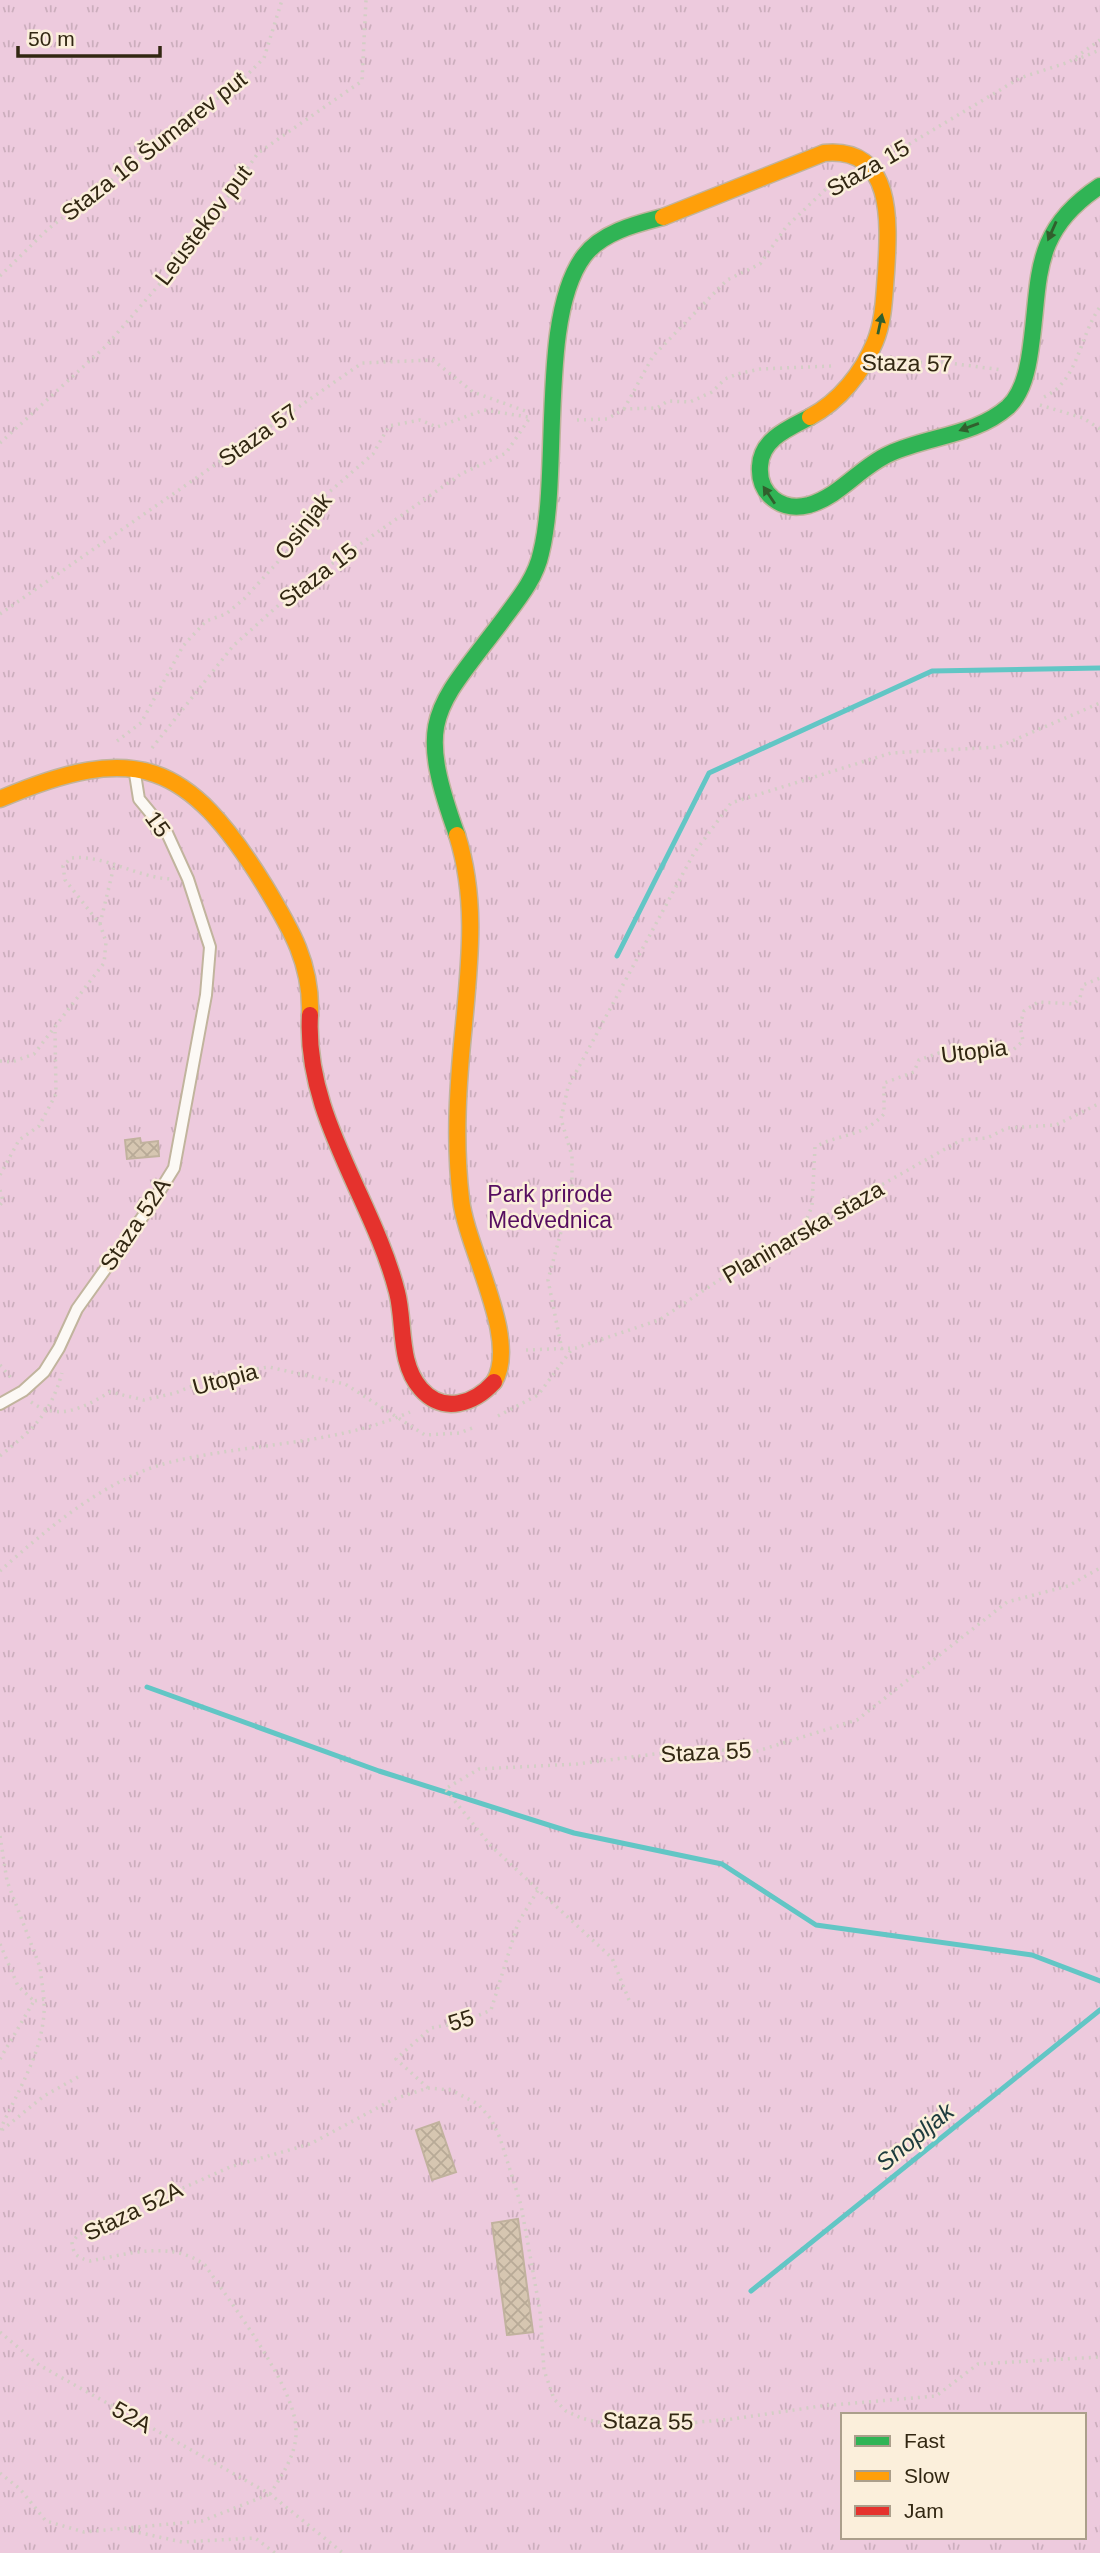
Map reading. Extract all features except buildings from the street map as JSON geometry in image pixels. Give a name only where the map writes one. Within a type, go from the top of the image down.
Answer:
[{"type":"main road","points":[[0,799],[50,778],[100,768],[151,770],[180,783],[233,834],[303,954],[309,975],[309,1042],[321,1101],[336,1148],[398,1295],[413,1378],[434,1399],[455,1404],[468,1402],[490,1390],[501,1368],[503,1351],[494,1306],[475,1265],[464,1220],[457,1141],[472,950],[467,873],[442,797],[435,761],[435,727],[444,699],[505,620],[540,559],[565,298],[573,272],[585,254],[604,239],[627,228],[690,208],[818,154],[839,153],[870,167],[880,181],[888,204],[881,327],[868,357],[835,405],[769,441],[759,457],[764,491],[775,505],[789,509],[828,497],[882,457],[910,444],[993,418],[1010,405],[1019,394],[1028,370],[1040,277],[1050,232],[1070,204],[1100,186]]},
{"type":"lane","name":"15","points":[[134,768],[139,799],[167,833],[188,879]]},
{"type":"lane","name":"Staza 52A","points":[[0,1404],[23,1391],[44,1372],[59,1348],[77,1308],[151,1205],[173,1168],[211,966],[210,947],[188,879]]},
{"type":"path","name":"Staza 16 Šumarev put","points":[[0,276],[48,229],[244,78],[264,58],[282,0]]},
{"type":"path","name":"Leustekov put","points":[[0,443],[107,345],[201,236],[257,153],[362,81],[366,0]]},
{"type":"path","name":"Staza 15","points":[[624,409],[653,356],[727,281],[760,264],[786,227],[828,187],[870,167],[1020,78],[1069,62],[1100,40]]},
{"type":"path","points":[[1069,62],[1100,50]]},
{"type":"path","points":[[1100,307],[1090,320],[1073,366],[1058,390],[1031,402],[1083,418],[1100,429]]},
{"type":"path","name":"Staza 57","points":[[555,421],[607,419],[624,409],[656,408],[668,401],[690,402],[712,392],[725,379],[760,369],[830,367],[868,357],[874,364],[942,362],[984,366],[1008,372]]},
{"type":"path","name":"Staza 57","points":[[0,614],[362,363],[433,360],[473,392],[528,411],[530,418]]},
{"type":"path","name":"Osinjak","points":[[100,768],[105,751],[141,723],[183,646],[206,621],[226,614],[244,599],[260,578],[307,530],[320,499],[373,454],[389,426],[420,421],[437,427],[484,410],[530,418]]},
{"type":"path","name":"Staza 15","points":[[134,768],[233,646],[300,586],[461,474],[506,453],[530,418]]},
{"type":"path","points":[[562,1350],[548,1280],[572,1191],[572,1156],[561,1119],[568,1087],[694,853],[732,803],[891,753],[998,747],[1100,703]]},
{"type":"path","points":[[0,1061],[12,1062],[34,1054],[104,963],[106,942],[100,924],[65,880],[64,866],[71,858],[83,856],[153,878],[188,879]]},
{"type":"path","points":[[100,924],[114,866]]},
{"type":"path","name":"Utopia","points":[[801,1233],[812,1206],[815,1147],[833,1137],[847,1138],[873,1126],[884,1114],[884,1083],[914,1072],[919,1060],[939,1053],[1013,1050],[1023,1041],[1020,1025],[1024,1012],[1038,1002],[1074,1004],[1080,998],[1083,985],[1100,978]]},
{"type":"path","points":[[0,1175],[19,1140],[39,1126],[56,1094],[55,1030]]},
{"type":"path","name":"Planinarska staza","points":[[503,1351],[576,1348],[659,1320],[754,1257],[801,1233],[961,1140],[987,1138],[1007,1128],[1056,1125],[1100,1103]]},
{"type":"path","points":[[0,1190],[3,1201],[0,1205]]},
{"type":"path","points":[[0,1456],[35,1427],[49,1409],[64,1368],[63,1353],[59,1348]]},
{"type":"path","name":"Utopia","points":[[0,1571],[85,1504],[130,1476],[172,1461],[325,1438],[396,1418],[345,1384],[269,1367],[223,1374],[175,1393],[144,1400],[110,1392],[76,1412],[49,1409]]},
{"type":"path","name":"Staza 55","points":[[539,1890],[491,1846],[445,1789],[478,1769],[578,1764],[702,1748],[751,1752],[857,1720],[1006,1602],[1068,1586],[1100,1568]]},
{"type":"path","points":[[0,1836],[7,1881],[40,1967],[45,2021],[34,2056],[0,2130]]},
{"type":"path","points":[[539,1890],[612,1958],[629,2000]]},
{"type":"path","name":"55","points":[[428,2088],[396,2059],[432,2028],[463,2022],[491,2010],[518,1923],[539,1890]]},
{"type":"path","points":[[0,1944],[18,1986],[34,2001]]},
{"type":"path","points":[[0,2059],[34,2001],[44,1999]]},
{"type":"path","points":[[0,2130],[44,2096],[78,2077]]},
{"type":"path","name":"Staza 55","points":[[428,2088],[451,2090],[466,2096],[491,2119],[521,2205],[540,2311],[544,2370],[554,2399],[566,2411],[581,2418],[606,2424],[657,2426],[732,2419],[821,2406],[936,2396],[978,2364],[1100,2357]]},
{"type":"path","name":"Staza 52A","points":[[270,2494],[290,2461],[296,2430],[290,2402],[266,2358],[205,2265],[192,2255],[156,2249],[90,2261],[80,2259],[73,2252],[72,2242],[78,2235],[167,2193],[230,2167],[310,2144],[394,2099],[428,2088]]},
{"type":"path","name":"52A","points":[[0,2332],[39,2365],[270,2494]]},
{"type":"path","points":[[0,2473],[20,2489],[46,2521],[84,2532],[202,2521],[270,2494],[343,2553]]},
{"type":"path","points":[[127,2530],[182,2542],[255,2538],[275,2553]]},
{"type":"green space","name":"Park prirode Medvednica","points":[[0,0],[1100,0],[1100,2553],[0,2553]]},
{"type":"waterway","points":[[617,956],[709,773],[932,671],[1100,668]]},
{"type":"waterway","points":[[147,1687],[379,1771],[574,1833],[722,1864],[816,1925],[1032,1955],[1100,1981]]},
{"type":"waterway","name":"Snopljak","points":[[751,2291],[1100,2010]]},
{"type":"traffic: fast","points":[[810,417],[778,435],[765,448],[762,457],[760,476],[763,485],[774,499],[790,506],[799,507],[820,501],[889,454],[966,430],[995,417],[1008,407],[1020,391],[1026,372],[1038,284],[1049,242],[1060,223],[1077,204],[1100,186]]},
{"type":"traffic: fast","points":[[457,835],[437,764],[435,738],[439,716],[462,674],[522,594],[539,562],[547,520],[550,482],[555,356],[570,283],[584,256],[600,241],[620,230],[663,217]]},
{"type":"traffic: slow","points":[[663,217],[824,153],[847,154],[864,162],[876,175],[883,192],[888,233],[884,300],[878,334],[864,365],[849,385],[831,403],[810,417]]},
{"type":"traffic: slow","points":[[0,799],[47,781],[88,771],[123,768],[155,774],[183,788],[210,812],[237,844],[283,917],[303,963],[310,997],[310,1015]]},
{"type":"traffic: slow","points":[[457,835],[470,905],[457,1133],[459,1177],[465,1219],[489,1293],[501,1342],[500,1364],[494,1382]]},
{"type":"traffic: jam","points":[[310,1015],[311,1052],[318,1088],[342,1156],[386,1257],[397,1292],[405,1355],[414,1379],[430,1397],[449,1404],[478,1396],[494,1382]]}]
